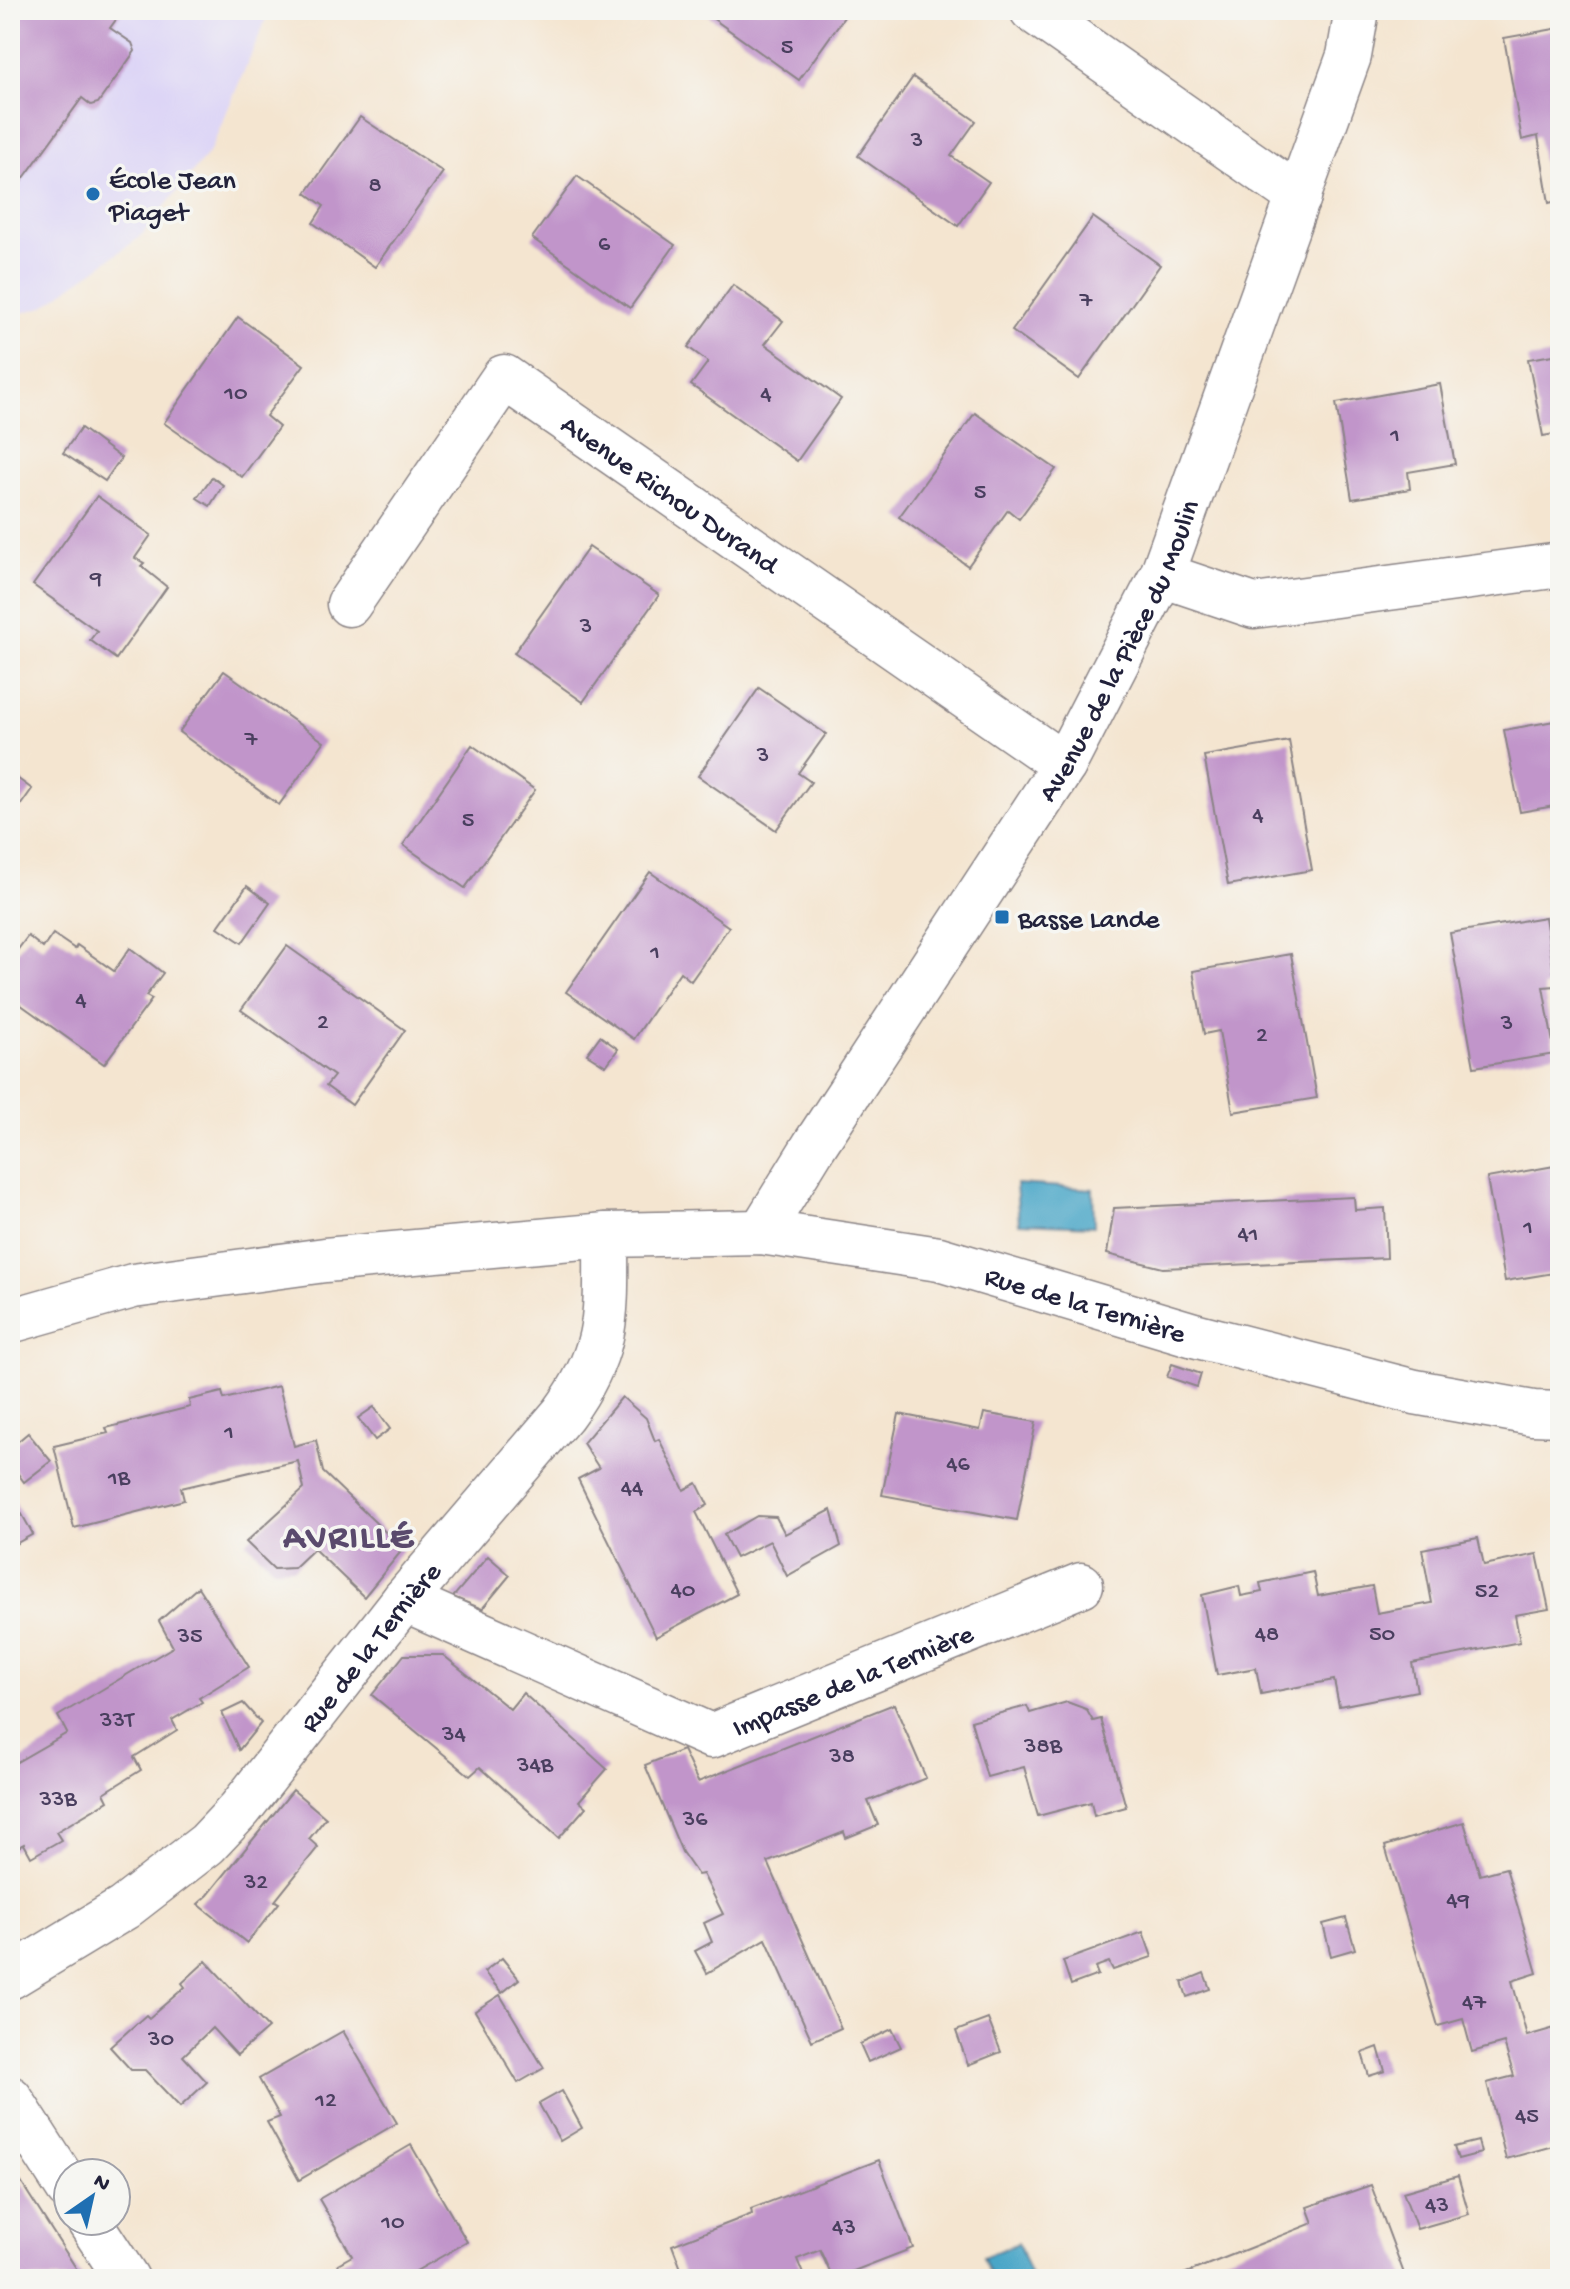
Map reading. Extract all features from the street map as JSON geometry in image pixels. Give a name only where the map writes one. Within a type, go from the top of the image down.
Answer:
[{"type":"street","points":[[1032,10],[1299,197]]},
{"type":"street","name":"Avenue de la Pièce du Moulin","points":[[761,1232],[1064,765],[1162,575],[1349,56],[1357,10]]},
{"type":"street","name":"Avenue Richou Durand","points":[[349,604],[504,377],[1064,765]]},
{"type":"street","points":[[1162,575],[1254,606],[1553,566]]},
{"type":"street","name":"Rue de la Ternière","points":[[13,1309],[133,1286],[325,1260],[606,1235],[761,1232],[939,1259],[1194,1335],[1415,1392],[1533,1413],[1560,1414]]},
{"type":"street","name":"Rue de la Ternière","points":[[10,1977],[124,1908],[207,1844],[240,1809],[404,1600],[582,1389],[595,1361],[606,1321],[606,1235]]},
{"type":"street","name":"Impasse de la Ternière","points":[[404,1600],[711,1736],[1081,1585]]},
{"type":"street","points":[[10,2098],[52,2163]]},
{"type":"street","points":[[99,2237],[127,2279]]},
{"type":"shaded area","name":"École Jean Piaget","points":[[10,10],[270,10],[210,151],[140,237],[43,307],[10,316]]},
{"type":"water","points":[[1016,1184],[1093,1189],[1094,1226],[1019,1223]]},
{"type":"water","points":[[1018,2243],[1032,2279],[992,2279],[983,2257]]},
{"type":"building","points":[[10,10],[123,10],[110,28],[132,43],[135,51],[98,103],[91,105],[82,98],[10,197]]},
{"type":"building","points":[[701,10],[849,10],[799,80]]},
{"type":"building","points":[[1560,28],[1558,211],[1557,201],[1549,203],[1538,136],[1522,140],[1504,38]]},
{"type":"building","points":[[913,77],[976,121],[951,156],[989,182],[958,226],[858,156]]},
{"type":"building","points":[[360,117],[443,172],[375,267],[313,223],[324,206],[306,193]]},
{"type":"building","points":[[577,176],[675,245],[630,308],[532,238]]},
{"type":"building","points":[[1093,217],[1160,265],[1079,379],[1012,331]]},
{"type":"building","points":[[733,285],[783,321],[765,344],[841,399],[797,461],[691,385],[708,362],[688,347]]},
{"type":"building","points":[[238,317],[304,365],[266,416],[279,427],[242,477],[164,423]]},
{"type":"building","points":[[1560,354],[1560,433],[1543,436],[1528,359]]},
{"type":"building","points":[[1440,384],[1455,464],[1408,472],[1410,489],[1352,499],[1336,403]]},
{"type":"building","points":[[975,413],[1056,469],[1019,519],[1008,510],[968,566],[899,517]]},
{"type":"building","points":[[81,428],[121,458],[105,481],[63,453]]},
{"type":"building","points":[[212,477],[223,485],[210,506],[197,498]]},
{"type":"building","points":[[97,496],[151,535],[135,558],[167,587],[116,659],[90,640],[97,631],[33,585]]},
{"type":"building","points":[[589,547],[659,595],[583,702],[514,653]]},
{"type":"building","points":[[224,671],[324,742],[279,805],[179,732]]},
{"type":"building","points":[[759,688],[826,734],[798,773],[811,782],[776,830],[698,776]]},
{"type":"building","points":[[1560,720],[1560,805],[1520,812],[1504,730]]},
{"type":"building","points":[[1289,741],[1312,870],[1228,885],[1204,756]]},
{"type":"building","points":[[472,745],[535,790],[465,888],[403,845]]},
{"type":"building","points":[[10,773],[32,789],[10,820]]},
{"type":"building","points":[[650,872],[729,927],[691,981],[680,972],[634,1039],[566,992]]},
{"type":"building","points":[[247,886],[270,903],[242,943],[218,927]]},
{"type":"building","points":[[1545,917],[1556,986],[1543,987],[1555,1054],[1474,1067],[1450,933]]},
{"type":"building","points":[[53,934],[75,949],[77,945],[114,971],[130,948],[163,973],[146,996],[152,999],[104,1064],[10,997],[10,960],[28,936],[43,948]]},
{"type":"building","points":[[287,946],[405,1030],[352,1105],[326,1086],[334,1076],[241,1010]]},
{"type":"building","points":[[1291,954],[1317,1098],[1233,1112],[1219,1031],[1204,1034],[1193,971]]},
{"type":"building","points":[[600,1036],[618,1049],[606,1066],[587,1054]]},
{"type":"building","points":[[1560,1165],[1560,1272],[1505,1281],[1487,1178]]},
{"type":"building","points":[[1354,1197],[1355,1210],[1385,1208],[1387,1258],[1163,1268],[1107,1254],[1114,1208]]},
{"type":"building","points":[[1172,1364],[1201,1374],[1197,1387],[1167,1377]]},
{"type":"building","points":[[279,1386],[294,1446],[316,1440],[323,1472],[403,1549],[364,1597],[314,1549],[294,1568],[274,1569],[246,1542],[304,1489],[298,1461],[181,1488],[184,1500],[74,1528],[54,1446],[108,1433],[106,1428],[190,1407],[189,1400],[222,1392],[224,1399]]},
{"type":"building","points":[[622,1397],[646,1418],[655,1441],[659,1439],[684,1490],[697,1483],[708,1505],[696,1512],[737,1594],[656,1637],[578,1479],[599,1468],[583,1443]]},
{"type":"building","points":[[374,1407],[390,1429],[375,1440],[358,1418]]},
{"type":"building","points":[[984,1413],[1036,1422],[1017,1520],[882,1495],[899,1414],[980,1430]]},
{"type":"building","points":[[28,1433],[51,1461],[24,1482],[10,1463],[10,1448]]},
{"type":"building","points":[[10,1493],[33,1534],[10,1547]]},
{"type":"building","points":[[831,1510],[841,1546],[787,1576],[770,1541],[736,1558],[724,1535],[757,1516],[776,1517],[785,1534]]},
{"type":"building","points":[[1478,1538],[1484,1565],[1537,1554],[1549,1609],[1515,1615],[1520,1642],[1412,1663],[1417,1691],[1339,1706],[1334,1680],[1261,1694],[1256,1668],[1217,1675],[1202,1595],[1239,1586],[1241,1596],[1262,1592],[1260,1583],[1313,1572],[1318,1596],[1372,1586],[1377,1613],[1432,1603],[1422,1549]]},
{"type":"building","points":[[488,1556],[510,1575],[482,1609],[453,1597]]},
{"type":"building","points":[[198,1587],[249,1667],[199,1698],[202,1702],[172,1720],[177,1730],[134,1757],[141,1770],[104,1793],[108,1801],[56,1832],[61,1840],[31,1857],[24,1844],[10,1852],[10,1766],[67,1733],[58,1716],[173,1647],[159,1621]]},
{"type":"building","points":[[404,1655],[443,1655],[510,1709],[523,1693],[607,1769],[579,1801],[586,1807],[559,1838],[480,1767],[470,1776],[372,1695]]},
{"type":"building","points":[[1067,1702],[1086,1709],[1093,1721],[1101,1719],[1126,1807],[1094,1816],[1091,1802],[1038,1816],[1024,1767],[987,1777],[971,1721],[1027,1706],[1030,1713]]},
{"type":"building","points":[[243,1703],[261,1723],[239,1750],[222,1713]]},
{"type":"building","points":[[894,1704],[926,1778],[868,1801],[878,1825],[846,1838],[844,1832],[768,1862],[841,2028],[812,2041],[766,1939],[707,1973],[695,1951],[712,1942],[704,1923],[723,1914],[703,1874],[698,1875],[682,1852],[645,1765],[683,1750],[698,1782]]},
{"type":"building","points":[[293,1790],[326,1818],[309,1839],[318,1847],[275,1901],[279,1903],[247,1943],[198,1904]]},
{"type":"building","points":[[1464,1822],[1480,1875],[1506,1868],[1522,1921],[1537,1973],[1512,1981],[1527,2036],[1558,2027],[1560,2035],[1560,2144],[1506,2159],[1487,2083],[1514,2076],[1504,2043],[1472,2052],[1463,2019],[1438,2026],[1385,1846]]},
{"type":"building","points":[[1346,1918],[1355,1949],[1331,1956],[1323,1924]]},
{"type":"building","points":[[1143,1932],[1152,1957],[1113,1970],[1109,1962],[1095,1967],[1098,1975],[1071,1985],[1063,1961]]},
{"type":"building","points":[[502,1958],[519,1979],[502,1993],[484,1972]]},
{"type":"building","points":[[206,1961],[268,2028],[237,2055],[212,2028],[183,2056],[207,2082],[180,2107],[145,2070],[131,2070],[110,2047],[146,2015],[149,2018],[185,1987],[182,1983]]},
{"type":"building","points":[[1204,1973],[1210,1989],[1187,1997],[1182,1982]]},
{"type":"building","points":[[500,1995],[544,2068],[518,2083],[475,2011]]},
{"type":"building","points":[[988,2019],[1001,2052],[968,2065],[956,2031]]},
{"type":"building","points":[[892,2029],[901,2047],[868,2062],[860,2044]]},
{"type":"building","points":[[343,2031],[397,2123],[299,2180],[267,2122],[280,2117],[259,2079]]},
{"type":"building","points":[[1378,2047],[1385,2071],[1369,2076],[1362,2053]]},
{"type":"building","points":[[562,2091],[582,2128],[560,2141],[539,2104]]},
{"type":"building","points":[[1478,2141],[1481,2153],[1458,2159],[1454,2147]]},
{"type":"building","points":[[411,2145],[467,2242],[402,2279],[346,2279],[338,2264],[352,2256],[319,2199]]},
{"type":"building","points":[[879,2160],[913,2248],[833,2279],[820,2250],[797,2259],[805,2279],[685,2279],[672,2245],[752,2214],[751,2209]]},
{"type":"building","points":[[10,2165],[52,2231],[52,2237],[56,2237],[83,2279],[10,2279]]},
{"type":"building","points":[[1458,2176],[1469,2214],[1417,2229],[1403,2192]]},
{"type":"building","points":[[1371,2185],[1406,2279],[1171,2279],[1313,2223],[1307,2207]]},
{"type":"place","name":"École Jean Piaget","points":[[93,194]]},
{"type":"place","name":"Basse Lande","points":[[1002,917]]},
{"type":"district","name":"AVRILLÉ","points":[[349,1533]]}]
